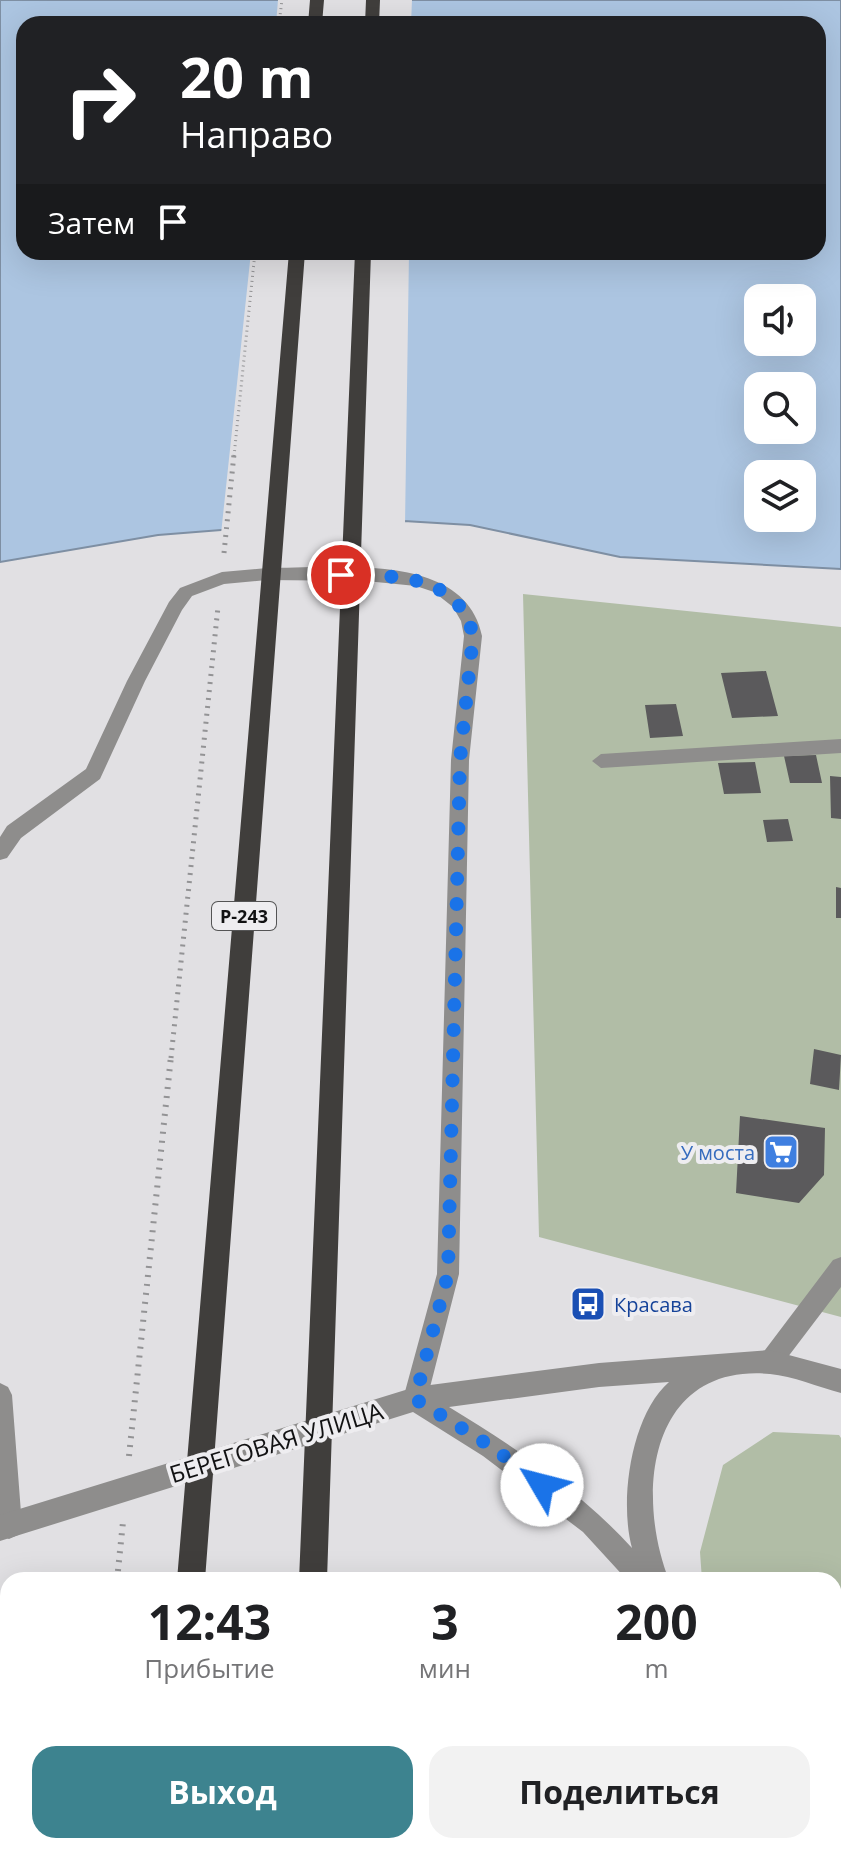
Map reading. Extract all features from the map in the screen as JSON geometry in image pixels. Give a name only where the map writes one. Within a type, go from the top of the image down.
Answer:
[{"type":"highway","name":"Р-243","points":[[192,1572],[296,260]]},
{"type":"highway","points":[[313,1572],[363,260]]},
{"type":"street","points":[[0,852],[14,832],[93,774],[136,681],[175,606],[186,592],[222,578],[267,574],[366,575],[417,580],[440,588],[459,603],[470,620],[473,636],[460,760],[448,1274],[415,1399],[492,1447],[592,1523],[637,1572]]},
{"type":"street","points":[[601,761],[841,746]]},
{"type":"street","points":[[770,1362],[841,1268]]},
{"type":"street","name":"БЕРЕГОВАЯ УЛИЦА","points":[[5,1527],[415,1399],[599,1375],[770,1362],[841,1381]]},
{"type":"street","points":[[653,1572],[642,1539],[640,1483],[660,1411],[683,1384],[724,1365]]},
{"type":"street","points":[[0,1395],[5,1527]]},
{"type":"path","points":[[222,568],[254,260]]},
{"type":"path","points":[[128,1469],[219,600]]},
{"type":"path","points":[[118,1572],[123,1517]]},
{"type":"green space","points":[[523,594],[841,627],[841,1317],[539,1237]]},
{"type":"green space","points":[[773,1432],[839,1435],[841,1572],[701,1572],[700,1552],[723,1465]]},
{"type":"water","points":[[0,0],[841,0],[841,569],[620,557],[470,525],[404,521],[271,526],[158,535],[0,562]]},
{"type":"pier","points":[[278,0],[412,0],[411,16],[277,16]]},
{"type":"pier","points":[[250,260],[409,260],[405,525],[221,534]]},
{"type":"building","points":[[766,671],[778,716],[732,718],[721,673]]},
{"type":"building","points":[[676,704],[683,736],[650,738],[645,705]]},
{"type":"building","points":[[816,755],[822,783],[790,783],[784,756]]},
{"type":"building","points":[[755,762],[761,793],[724,794],[718,763]]},
{"type":"building","points":[[830,776],[841,777],[841,819],[831,818]]},
{"type":"building","points":[[788,819],[793,841],[767,842],[763,820]]},
{"type":"building","points":[[836,887],[841,888],[841,918],[836,918]]},
{"type":"building","points":[[814,1049],[841,1055],[839,1090],[810,1084]]},
{"type":"building","name":"У моста","points":[[740,1116],[825,1128],[824,1175],[799,1203],[736,1193]]},
{"type":"place","name":"У моста","points":[[781,1152]]},
{"type":"place","name":"Красава","points":[[588,1304]]},
{"type":"route","points":[[341,575],[417,580],[440,588],[459,603],[470,620],[473,636],[460,760],[448,1274],[415,1399],[492,1447],[542,1485]]}]
